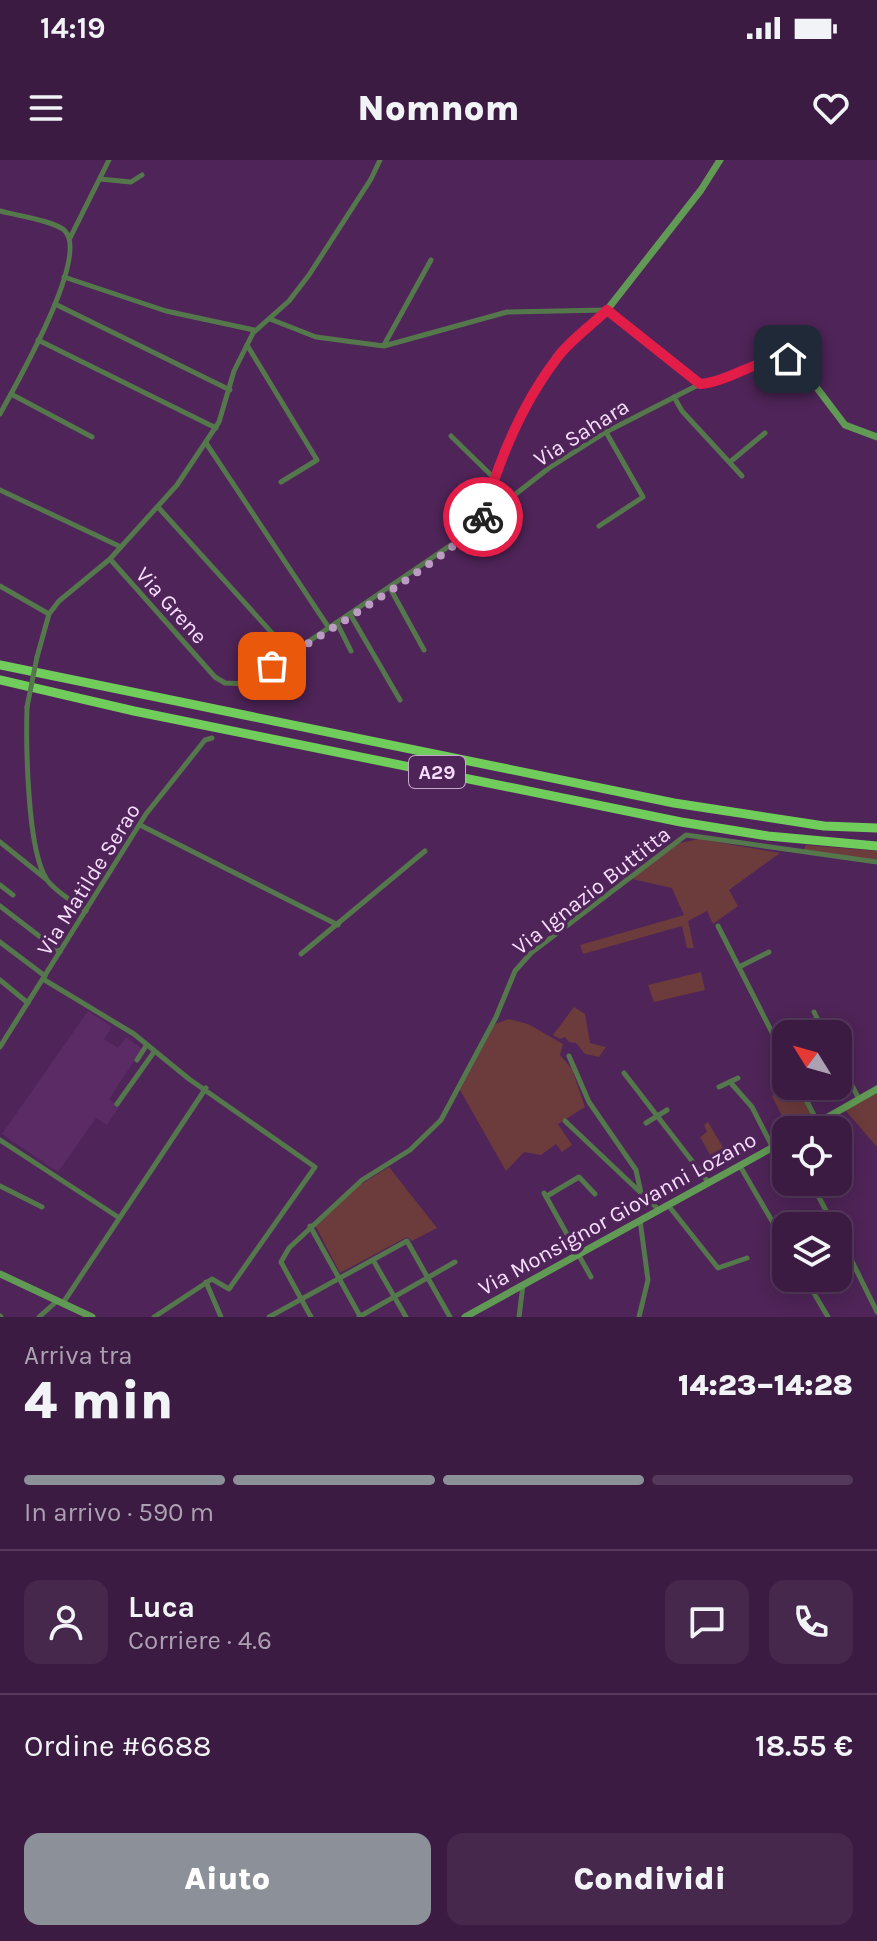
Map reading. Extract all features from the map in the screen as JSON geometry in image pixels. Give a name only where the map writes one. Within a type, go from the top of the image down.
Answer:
[{"type":"highway","name":"A29","points":[[0,665],[674,803],[824,826],[877,828]]},
{"type":"highway","name":"A29","points":[[0,680],[134,711],[681,822],[768,836],[877,846]]},
{"type":"main road","points":[[720,160],[701,190],[607,310],[700,384],[713,383],[771,360],[792,360],[806,369],[845,425],[877,437]]},
{"type":"main road","points":[[830,1116],[877,1089]]},
{"type":"main road","name":"Via Monsignor Giovanni Lozano","points":[[465,1317],[772,1149]]},
{"type":"main road","points":[[0,1274],[92,1317]]},
{"type":"street","points":[[0,414],[55,304],[64,277],[70,238],[109,160]]},
{"type":"street","points":[[48,880],[41,868],[33,818],[27,707],[49,614],[110,559],[158,507],[206,443],[216,428],[234,371],[247,344],[255,331],[270,319],[309,275],[380,160]]},
{"type":"street","points":[[100,179],[131,182],[142,175]]},
{"type":"street","points":[[0,211],[66,232],[70,238]]},
{"type":"street","points":[[384,346],[431,260]]},
{"type":"street","points":[[64,277],[166,311],[255,331]]},
{"type":"street","points":[[55,304],[230,390]]},
{"type":"street","points":[[270,319],[335,342],[384,346],[507,312],[607,310]]},
{"type":"street","name":"Via Grene","points":[[110,559],[215,677],[225,683],[246,684],[390,588],[482,521],[495,479],[534,395],[557,358],[607,310]]},
{"type":"street","points":[[38,340],[216,428]]},
{"type":"street","points":[[247,344],[317,460],[281,482]]},
{"type":"street","name":"Via Sahara","points":[[485,518],[549,468],[606,432],[700,384]]},
{"type":"street","points":[[11,394],[92,437]]},
{"type":"street","points":[[674,397],[682,411],[742,476]]},
{"type":"street","points":[[599,526],[643,497],[606,432]]},
{"type":"street","points":[[730,462],[765,433]]},
{"type":"street","points":[[451,436],[495,479]]},
{"type":"street","points":[[206,443],[329,628]]},
{"type":"street","points":[[0,490],[121,547]]},
{"type":"street","points":[[158,507],[291,654]]},
{"type":"street","points":[[0,586],[49,614]]},
{"type":"street","points":[[390,588],[424,650]]},
{"type":"street","points":[[350,614],[400,700]]},
{"type":"street","points":[[337,623],[351,651]]},
{"type":"street","name":"Via Matilde Serao","points":[[0,1047],[140,825],[205,740],[212,738]]},
{"type":"street","points":[[140,825],[338,925]]},
{"type":"street","name":"Via Ignazio Buttitta","points":[[301,1300],[281,1262],[310,1226],[362,1180],[423,1139],[441,1120],[496,1017],[521,961],[686,835],[877,862]]},
{"type":"street","points":[[0,842],[86,911]]},
{"type":"street","points":[[301,954],[425,851]]},
{"type":"street","points":[[0,885],[13,895]]},
{"type":"street","points":[[0,906],[60,952]]},
{"type":"street","points":[[718,926],[772,1032]]},
{"type":"street","points":[[0,942],[44,978],[134,1034],[154,1052],[315,1167],[229,1289],[209,1280]]},
{"type":"street","points":[[739,967],[769,952]]},
{"type":"street","points":[[0,980],[28,1003]]},
{"type":"street","points":[[814,1012],[818,1020]]},
{"type":"street","points":[[137,1060],[146,1046]]},
{"type":"street","points":[[117,1104],[154,1052]]},
{"type":"street","points":[[569,1056],[589,1102],[636,1170],[641,1193]]},
{"type":"street","points":[[624,1073],[709,1183]]},
{"type":"street","points":[[719,1087],[738,1078]]},
{"type":"street","points":[[852,1080],[863,1097]]},
{"type":"street","points":[[730,1082],[752,1107],[772,1146]]},
{"type":"street","points":[[39,1317],[60,1302],[206,1088]]},
{"type":"street","points":[[646,1123],[667,1110]]},
{"type":"street","points":[[565,1121],[659,1210]]},
{"type":"street","points":[[0,1140],[118,1217]]},
{"type":"street","points":[[740,1166],[772,1221]]},
{"type":"street","points":[[591,1277],[546,1194],[579,1177],[595,1194]]},
{"type":"street","points":[[0,1186],[42,1207]]},
{"type":"street","points":[[668,1205],[718,1268],[747,1258]]},
{"type":"street","points":[[639,1317],[648,1280],[640,1220]]},
{"type":"street","points":[[310,1226],[360,1317],[455,1262]]},
{"type":"street","points":[[269,1317],[407,1241],[450,1317]]},
{"type":"street","points":[[373,1260],[406,1317]]},
{"type":"street","points":[[852,1261],[877,1312]]},
{"type":"street","points":[[154,1317],[209,1280]]},
{"type":"street","points":[[209,1280],[221,1317]]},
{"type":"street","points":[[519,1317],[523,1284]]},
{"type":"street","points":[[813,1292],[828,1317]]},
{"type":"street","points":[[301,1300],[311,1317]]},
{"type":"shaded area","points":[[699,839],[780,853],[729,890],[738,906],[713,924],[707,911],[688,921],[694,948],[687,948],[682,926],[583,954],[580,945],[684,915],[672,888],[632,879],[675,844]]},
{"type":"shaded area","points":[[806,845],[877,851],[877,860],[803,851]]},
{"type":"shaded area","points":[[701,972],[705,990],[654,1002],[648,985]]},
{"type":"shaded area","points":[[574,1007],[585,1014],[590,1043],[606,1047],[599,1057],[585,1054],[576,1043],[569,1042],[565,1037],[560,1039],[553,1035]]},
{"type":"shaded area","points":[[88,1011],[112,1027],[104,1039],[118,1048],[126,1037],[142,1049],[109,1099],[119,1107],[107,1125],[96,1118],[58,1172],[2,1134]]},
{"type":"shaded area","points":[[509,1019],[528,1024],[563,1044],[560,1055],[572,1069],[585,1107],[558,1124],[572,1145],[562,1152],[556,1144],[541,1155],[524,1152],[506,1171],[460,1090],[495,1024]]},
{"type":"shaded area","points":[[877,1092],[877,1147],[852,1116],[845,1110]]},
{"type":"shaded area","points":[[774,1100],[804,1100],[812,1116],[782,1116]]},
{"type":"shaded area","points":[[708,1122],[731,1161],[718,1169],[700,1137],[707,1132],[704,1125]]},
{"type":"shaded area","points":[[389,1167],[437,1228],[412,1241],[407,1237],[340,1273],[315,1225],[358,1186]]},
{"type":"way so far","points":[[272,666],[438,556],[473,530],[483,517]]},
{"type":"route","points":[[483,517],[508,447],[534,395],[557,358],[607,310],[700,384],[713,383],[771,360],[788,359]]}]
